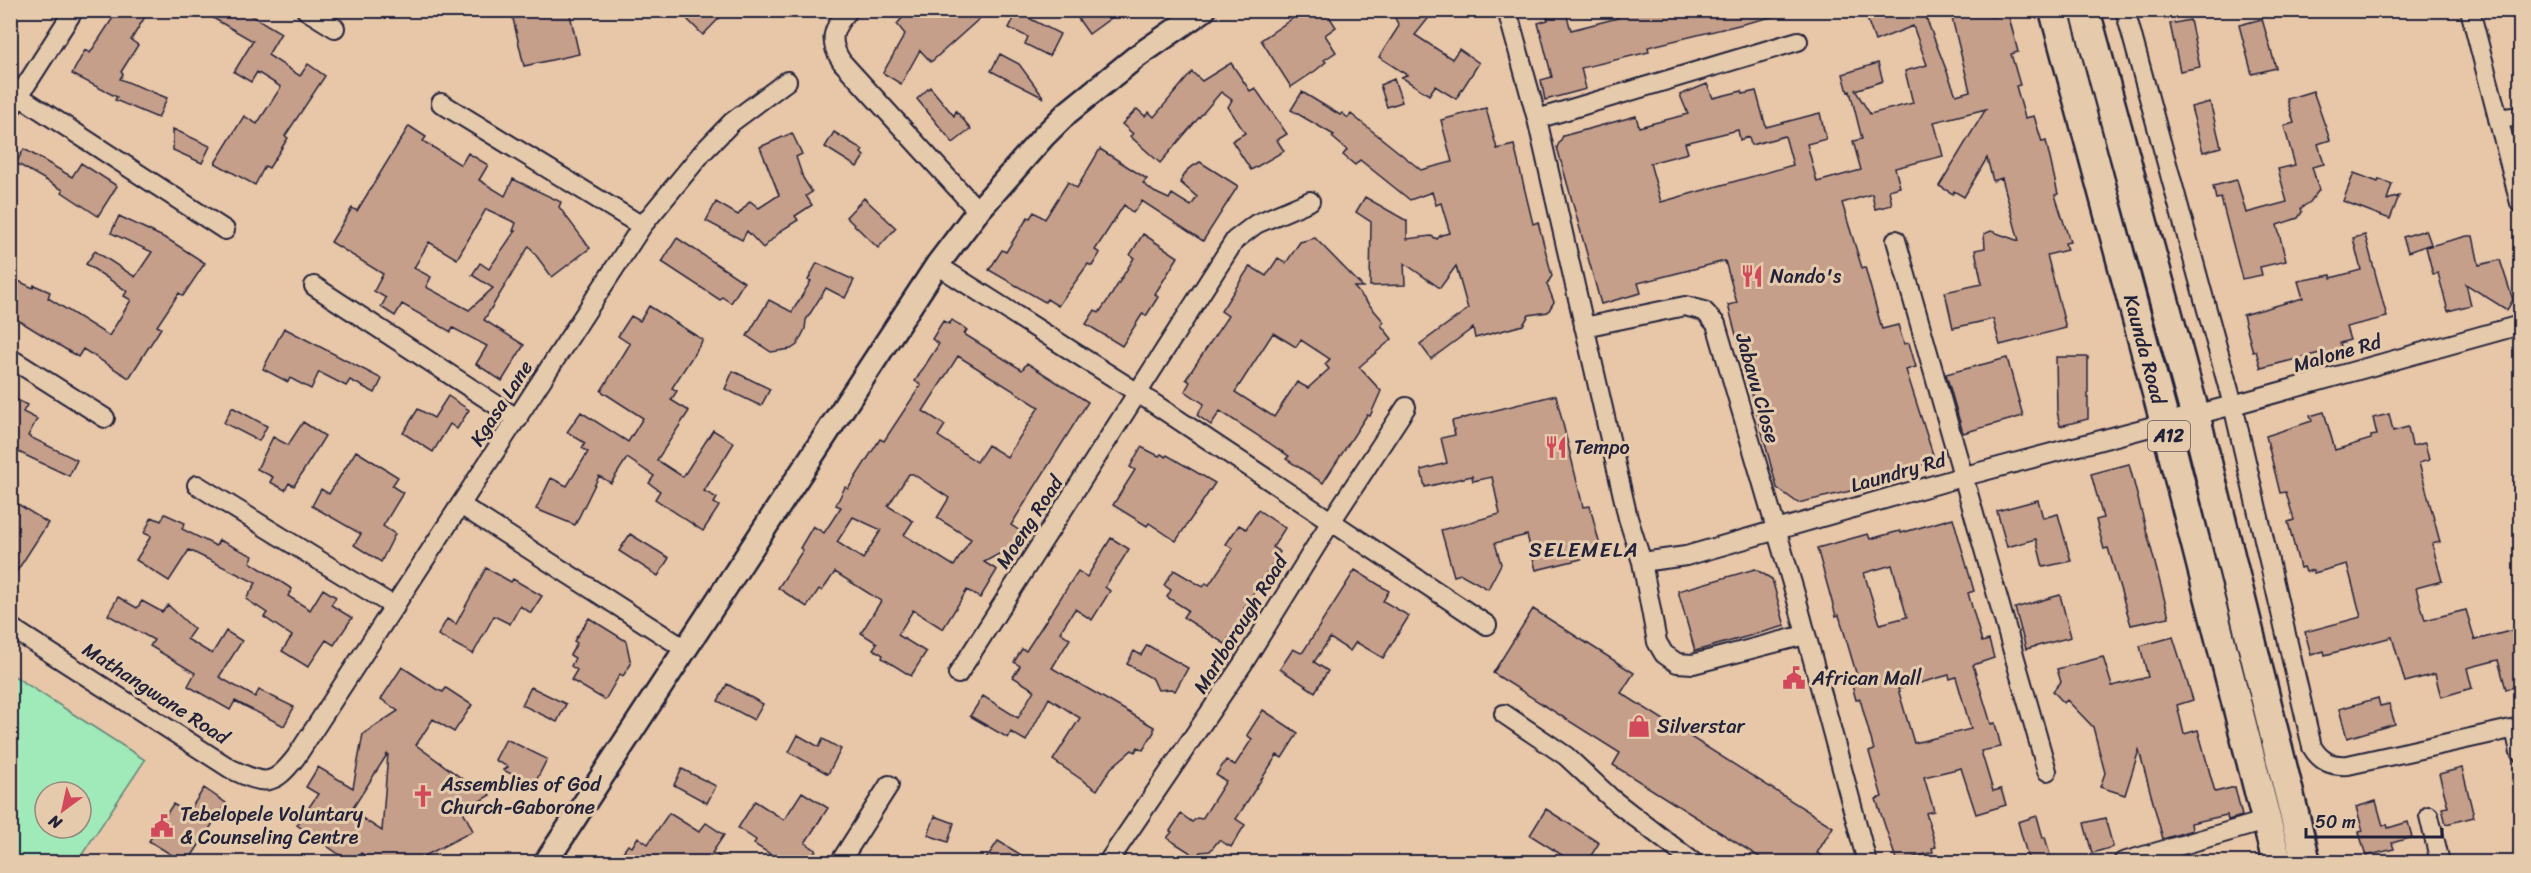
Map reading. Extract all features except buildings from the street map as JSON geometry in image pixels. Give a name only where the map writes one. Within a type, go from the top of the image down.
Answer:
[{"type":"main road","name":"Kaunda Road","points":[[2054,10],[2165,423],[2277,862]]},
{"type":"main road","name":"Kaunda Road","points":[[2085,10],[2195,414],[2306,862]]},
{"type":"street","points":[[74,10],[15,103],[225,230]]},
{"type":"street","points":[[306,10],[335,28]]},
{"type":"street","points":[[849,10],[837,22],[833,35],[838,57],[978,211]]},
{"type":"street","points":[[546,862],[937,265],[978,211],[1042,137],[1067,113],[1136,57],[1204,10]]},
{"type":"street","points":[[1507,10],[1537,119],[1628,518],[1642,562],[1657,642],[1664,654],[1677,663],[1693,664],[1805,635]]},
{"type":"street","points":[[2125,10],[2233,405],[2313,747],[2318,756],[2327,763],[2348,765],[2518,728],[2520,752]]},
{"type":"street","points":[[2470,10],[2520,203]]},
{"type":"street","points":[[1537,119],[1798,41]]},
{"type":"street","name":"Kgasa Lane","points":[[282,775],[462,506],[642,226],[702,153],[732,122],[787,81]]},
{"type":"street","points":[[441,103],[642,226]]},
{"type":"street","points":[[2498,119],[2520,116]]},
{"type":"street","name":"Moeng Road","points":[[958,674],[1235,240],[1256,224],[1310,201]]},
{"type":"street","points":[[1896,240],[2048,771]]},
{"type":"street","points":[[937,265],[1138,393],[1487,625]]},
{"type":"street","points":[[314,286],[518,419]]},
{"type":"street","name":"Jabavu Close","points":[[1584,327],[1685,306],[1704,311],[1716,324],[1777,531],[1867,862]]},
{"type":"street","name":"Malone Rd","points":[[2165,423],[2520,325]]},
{"type":"street","points":[[10,358],[105,418]]},
{"type":"street","name":"Marlborough Road","points":[[1108,862],[1244,662],[1332,520],[1407,407]]},
{"type":"street","name":"Laundry Rd","points":[[1642,562],[1686,556],[1965,476],[2165,423]]},
{"type":"street","points":[[197,484],[395,607]]},
{"type":"street","points":[[462,506],[685,649]]},
{"type":"street","name":"Mathangwane Road","points":[[10,627],[231,769],[249,777],[267,781],[282,775]]},
{"type":"street","points":[[1504,714],[1566,756],[1621,806],[1693,862]]},
{"type":"street","points":[[840,862],[889,785]]},
{"type":"street","points":[[2429,816],[2440,862]]},
{"type":"street","points":[[2123,862],[2265,821]]},
{"type":"green space","points":[[11,674],[145,760],[93,838],[93,780],[33,780],[33,840],[92,840],[77,862],[11,862]]},
{"type":"place","name":"Nando's","points":[[1752,276]]},
{"type":"place","name":"Tempo","points":[[1556,447]]},
{"type":"place","name":"African Mall","points":[[1794,678]]},
{"type":"place","name":"Silverstar","points":[[1639,726]]},
{"type":"place","name":"Assemblies of God Church-Gaborone","points":[[423,796]]},
{"type":"place","name":"Tebelopele Voluntary & Counseling Centre","points":[[162,826]]},
{"type":"district","name":"SELEMELA","points":[[1584,550]]}]
